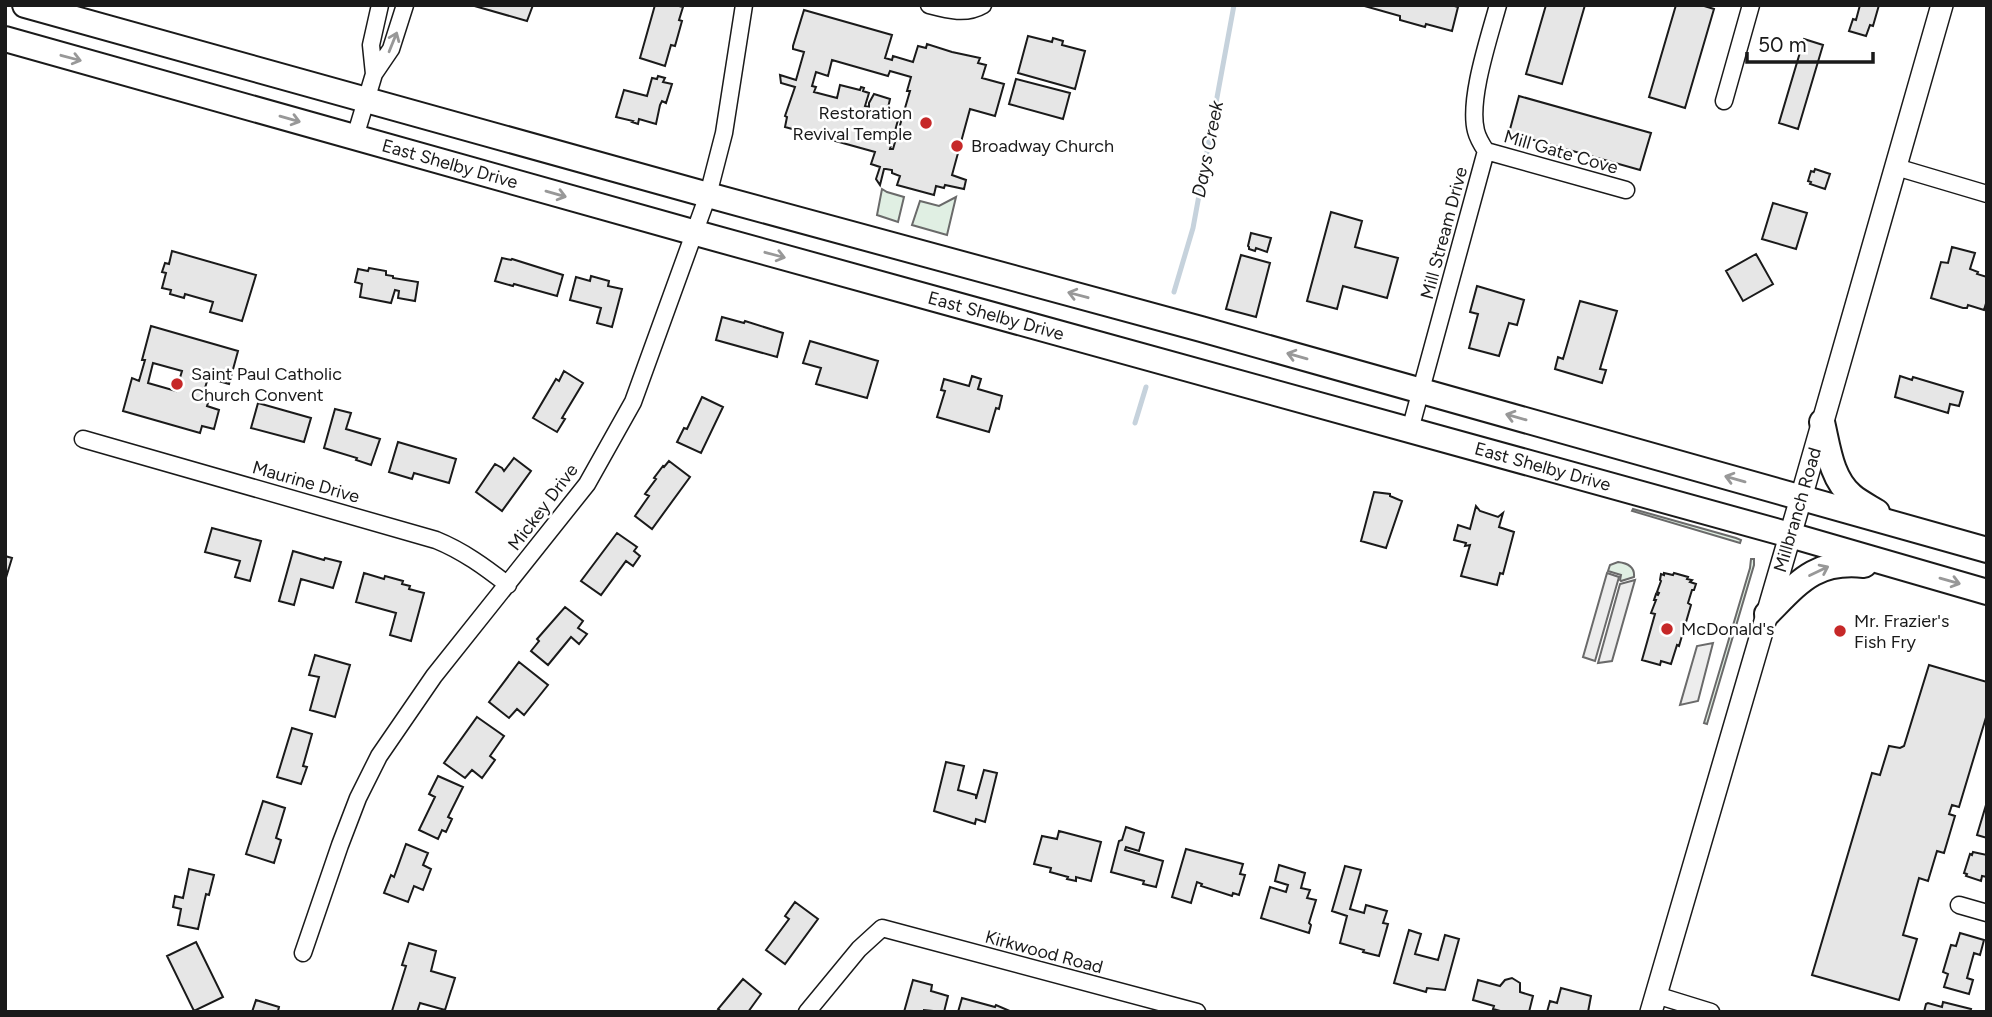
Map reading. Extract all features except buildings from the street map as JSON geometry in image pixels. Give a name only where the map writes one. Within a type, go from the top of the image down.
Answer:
[{"type":"main road","points":[[25,5],[708,195],[1201,328],[1987,550]]},
{"type":"main road","name":"Millbranch Road","points":[[1653,1003],[1942,5]]},
{"type":"main road","name":"East Shelby Drive","points":[[5,39],[1987,592]]},
{"type":"main road","points":[[1822,422],[1831,461],[1839,480],[1851,496],[1898,525]]},
{"type":"main road","points":[[1767,614],[1799,581],[1824,567],[1851,564],[1904,569]]},
{"type":"street","points":[[355,137],[373,74],[371,45],[380,5]]},
{"type":"street","points":[[373,74],[391,49],[405,5]]},
{"type":"street","name":"Mickey Drive","points":[[303,953],[340,845],[379,756],[434,676],[587,484],[633,402],[708,195],[729,108],[744,5]]},
{"type":"street","points":[[929,5],[963,12],[983,5]]},
{"type":"street","name":"Mill Stream Drive","points":[[1410,430],[1486,151],[1475,131],[1475,110],[1480,73],[1498,5]]},
{"type":"street","points":[[1724,101],[1751,5]]},
{"type":"street","name":"Mill Gate Cove","points":[[1486,151],[1626,190]]},
{"type":"street","points":[[1896,167],[1987,194]]},
{"type":"street","name":"Maurine Drive","points":[[83,439],[436,540],[481,564],[508,585]]},
{"type":"street","points":[[1959,905],[1987,913]]},
{"type":"street","name":"Kirkwood Road","points":[[807,1012],[859,949],[882,929],[1197,1012]]},
{"type":"street","points":[[1653,1003],[1711,1012]]},
{"type":"green space","points":[[882,189],[904,197],[898,222],[877,215]]},
{"type":"green space","points":[[956,197],[947,235],[912,225],[920,201],[939,206]]},
{"type":"green space","points":[[1633,509],[1741,540],[1740,543],[1632,511]]},
{"type":"green space","points":[[1751,559],[1754,559],[1754,565],[1707,724],[1704,723]]},
{"type":"green space","points":[[1618,562],[1630,566],[1634,577],[1621,581],[1621,575],[1608,571],[1610,565]]},
{"type":"shaded area","points":[[1607,573],[1619,577],[1595,661],[1583,657]]},
{"type":"shaded area","points":[[1635,580],[1612,661],[1598,663],[1620,584]]},
{"type":"shaded area","points":[[1713,643],[1698,701],[1680,705],[1697,646]]},
{"type":"waterway","name":"Days Creek","points":[[1174,292],[1193,228],[1234,5]]},
{"type":"waterway","name":"Days Creek","points":[[1135,423],[1146,387]]},
{"type":"place","name":"Restoration Revival Temple","points":[[926,123]]},
{"type":"place","name":"Broadway Church","points":[[957,146]]},
{"type":"place","name":"Saint Paul Catholic Church Convent","points":[[177,384]]},
{"type":"place","name":"McDonald's","points":[[1667,629]]},
{"type":"place","name":"Mr. Frazier's Fish Fry","points":[[1840,631]]}]
